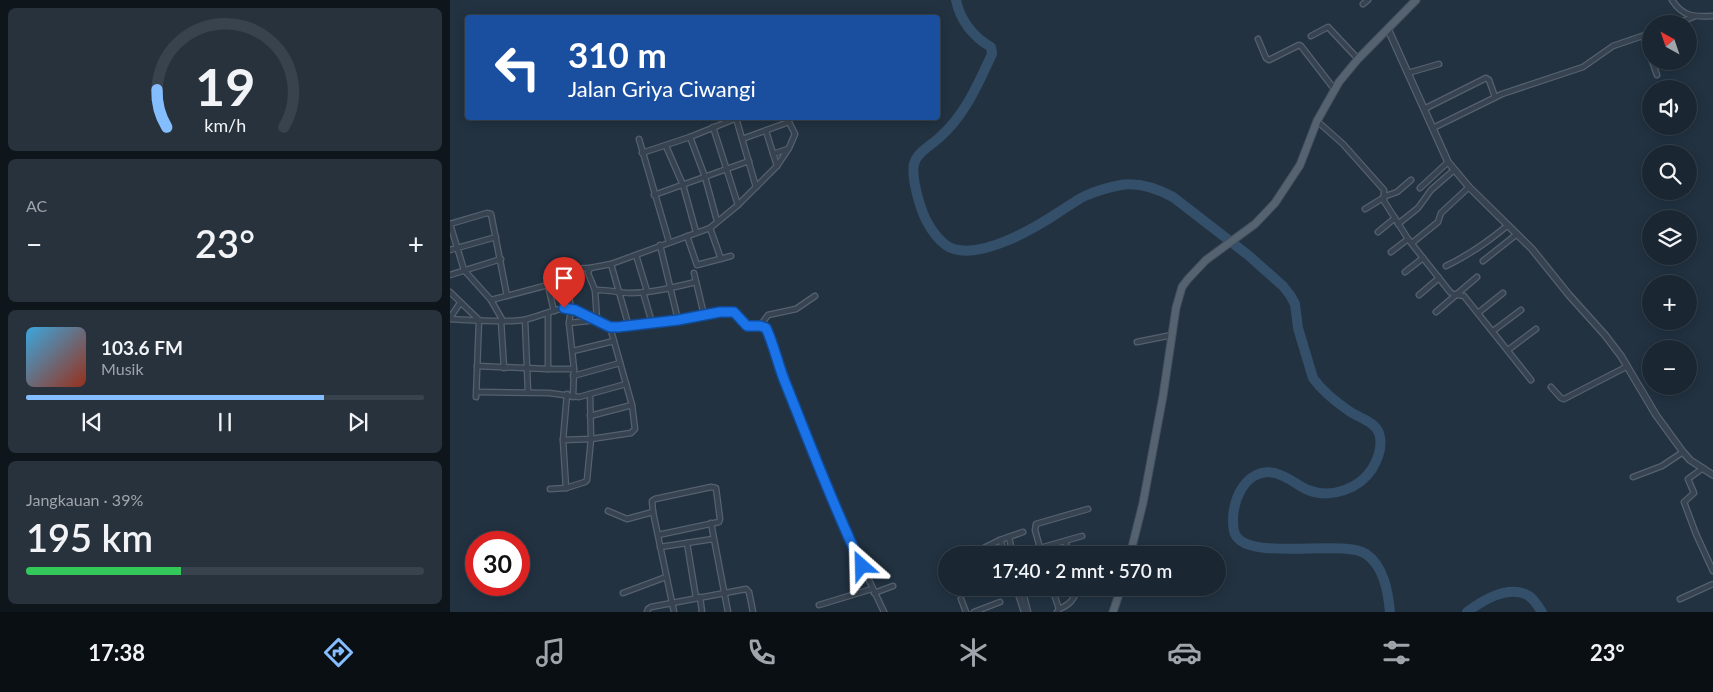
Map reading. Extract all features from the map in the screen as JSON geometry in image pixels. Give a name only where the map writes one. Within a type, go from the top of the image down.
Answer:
[{"type":"main road","points":[[1132,546],[1152,459],[1176,308],[1182,287],[1206,260],[1255,224],[1275,203],[1300,165],[1318,121],[1335,90],[1358,59],[1416,0]]},
{"type":"main road","points":[[1113,612],[1118,596]]},
{"type":"street","points":[[1363,4],[1368,0]]},
{"type":"street","points":[[1672,0],[1684,13],[1689,15]]},
{"type":"street","points":[[1698,17],[1713,16]]},
{"type":"street","points":[[1311,36],[1328,27],[1358,59]]},
{"type":"street","points":[[1388,29],[1448,162],[1469,187],[1518,234],[1605,335],[1656,415],[1683,452],[1690,460],[1713,475]]},
{"type":"street","points":[[1433,128],[1495,97],[1583,67],[1613,46],[1642,36]]},
{"type":"street","points":[[1258,39],[1266,58],[1269,60],[1299,45],[1301,46],[1335,90]]},
{"type":"street","points":[[1408,74],[1440,64]]},
{"type":"street","points":[[1655,70],[1657,75]]},
{"type":"street","points":[[1424,110],[1486,78],[1489,80],[1495,97]]},
{"type":"street","points":[[642,153],[666,146],[731,120]]},
{"type":"street","points":[[737,120],[756,187]]},
{"type":"street","points":[[1318,121],[1338,138],[1384,190],[1383,198],[1398,224],[1423,258],[1450,292],[1464,296],[1531,380]]},
{"type":"street","points":[[550,270],[591,268],[611,264],[710,228],[738,205],[777,166],[789,148],[795,134],[789,122],[742,139]]},
{"type":"street","points":[[713,127],[738,205]]},
{"type":"street","points":[[766,131],[777,166]]},
{"type":"street","points":[[690,137],[705,177],[717,221]]},
{"type":"street","points":[[639,139],[669,242]]},
{"type":"street","points":[[666,146],[683,185],[696,232]]},
{"type":"street","points":[[773,154],[789,148]]},
{"type":"street","points":[[654,195],[749,161]]},
{"type":"street","points":[[1420,188],[1448,162]]},
{"type":"street","points":[[1398,224],[1418,208],[1431,190],[1454,170]]},
{"type":"street","points":[[1365,208],[1396,192],[1411,180]]},
{"type":"street","points":[[1412,243],[1438,222],[1441,213],[1469,187]]},
{"type":"street","points":[[504,368],[502,321],[491,300],[464,270],[450,224],[490,213],[501,259],[507,296]]},
{"type":"street","points":[[1378,232],[1395,218]]},
{"type":"street","points":[[1446,266],[1468,254],[1508,225]]},
{"type":"street","points":[[710,228],[721,258]]},
{"type":"street","points":[[1483,261],[1518,234]]},
{"type":"street","points":[[687,236],[697,265],[731,256]]},
{"type":"street","points":[[450,250],[496,237]]},
{"type":"street","points":[[1391,252],[1408,238]]},
{"type":"street","points":[[660,246],[678,320]]},
{"type":"street","points":[[636,255],[652,323]]},
{"type":"street","points":[[1405,272],[1423,258]]},
{"type":"street","points":[[450,275],[501,259]]},
{"type":"street","points":[[611,264],[629,327]]},
{"type":"street","points":[[591,268],[588,269],[588,273],[595,290],[597,320]]},
{"type":"street","points":[[565,270],[571,309],[569,323],[574,369],[573,397]]},
{"type":"street","points":[[694,273],[704,315]]},
{"type":"street","points":[[1436,312],[1477,277]]},
{"type":"street","points":[[1419,295],[1439,278]]},
{"type":"street","points":[[491,300],[567,280]]},
{"type":"street","points":[[595,290],[645,292],[696,282]]},
{"type":"street","points":[[548,286],[554,311]]},
{"type":"street","points":[[450,292],[478,320],[476,398]]},
{"type":"street","points":[[1478,313],[1503,293]]},
{"type":"street","points":[[760,326],[768,315],[796,309],[815,296]]},
{"type":"street","points":[[460,303],[450,318],[502,321],[525,320],[564,308],[571,309],[610,327],[629,327],[720,312],[734,312],[747,326],[760,326],[767,330],[777,361],[844,529],[884,612]]},
{"type":"street","points":[[1493,331],[1521,310]]},
{"type":"street","points":[[548,314],[548,369]]},
{"type":"street","points":[[525,320],[528,392]]},
{"type":"street","points":[[569,323],[597,320]]},
{"type":"street","points":[[563,440],[591,439],[634,432],[632,405],[610,327]]},
{"type":"street","points":[[1508,350],[1536,329]]},
{"type":"street","points":[[1138,342],[1172,335]]},
{"type":"street","points":[[573,351],[614,341]]},
{"type":"street","points":[[573,376],[620,363]]},
{"type":"street","points":[[477,366],[574,369]]},
{"type":"street","points":[[1551,387],[1564,399],[1626,367]]},
{"type":"street","points":[[477,392],[528,392],[567,394],[579,397],[626,384]]},
{"type":"street","points":[[566,488],[563,440],[567,394]]},
{"type":"street","points":[[550,488],[566,488],[587,480],[591,439],[590,394]]},
{"type":"street","points":[[590,416],[632,405]]},
{"type":"street","points":[[1632,477],[1662,466],[1683,452]]},
{"type":"street","points":[[1703,468],[1688,479],[1694,493],[1684,502],[1713,571]]},
{"type":"street","points":[[658,536],[719,522],[716,488],[713,487],[656,499],[652,503],[653,512],[666,577],[674,612]]},
{"type":"street","points":[[1039,546],[1035,530],[1036,524],[1088,509]]},
{"type":"street","points":[[608,511],[627,519],[653,512]]},
{"type":"street","points":[[711,524],[728,612]]},
{"type":"street","points":[[988,546],[1023,532]]},
{"type":"street","points":[[1048,546],[1082,536]]},
{"type":"street","points":[[1009,537],[1012,546]]},
{"type":"street","points":[[660,547],[713,539]]},
{"type":"street","points":[[1000,540],[1002,546]]},
{"type":"street","points":[[1065,542],[1067,546]]},
{"type":"street","points":[[687,543],[702,612]]},
{"type":"street","points":[[623,593],[666,577]]},
{"type":"street","points":[[1680,599],[1713,584]]},
{"type":"street","points":[[819,605],[893,586]]},
{"type":"street","points":[[647,612],[648,608],[672,602],[747,589],[753,612]]},
{"type":"street","points":[[1019,596],[1024,612]]},
{"type":"street","points":[[1024,596],[1028,612]]},
{"type":"street","points":[[1054,596],[1058,610],[1068,605],[1074,596]]},
{"type":"street","points":[[961,599],[966,612]]},
{"type":"street","points":[[974,612],[1000,602]]},
{"type":"waterway","points":[[956,0],[964,21],[978,38],[991,47],[992,54],[957,119],[940,137],[921,152],[914,164],[915,184],[921,208],[934,233],[945,245],[954,249],[966,251],[980,249],[1009,240],[1023,233],[1089,194],[1103,189],[1135,184],[1155,189],[1173,197],[1248,255],[1283,286],[1295,304],[1298,328],[1313,378],[1339,404],[1374,425],[1379,433],[1380,447],[1372,469],[1366,476],[1352,487],[1335,493],[1317,493],[1275,473],[1264,473],[1254,476],[1247,482],[1236,500],[1233,521],[1234,531],[1241,541],[1254,546],[1273,549],[1336,548],[1354,550],[1366,554],[1381,572],[1388,596],[1390,612]]},
{"type":"waterway","points":[[1467,612],[1488,598],[1513,592],[1529,596],[1542,612]]},
{"type":"route","points":[[564,308],[575,310],[610,327],[629,327],[720,312],[734,312],[747,326],[766,328],[777,361],[831,497],[862,566]]}]
